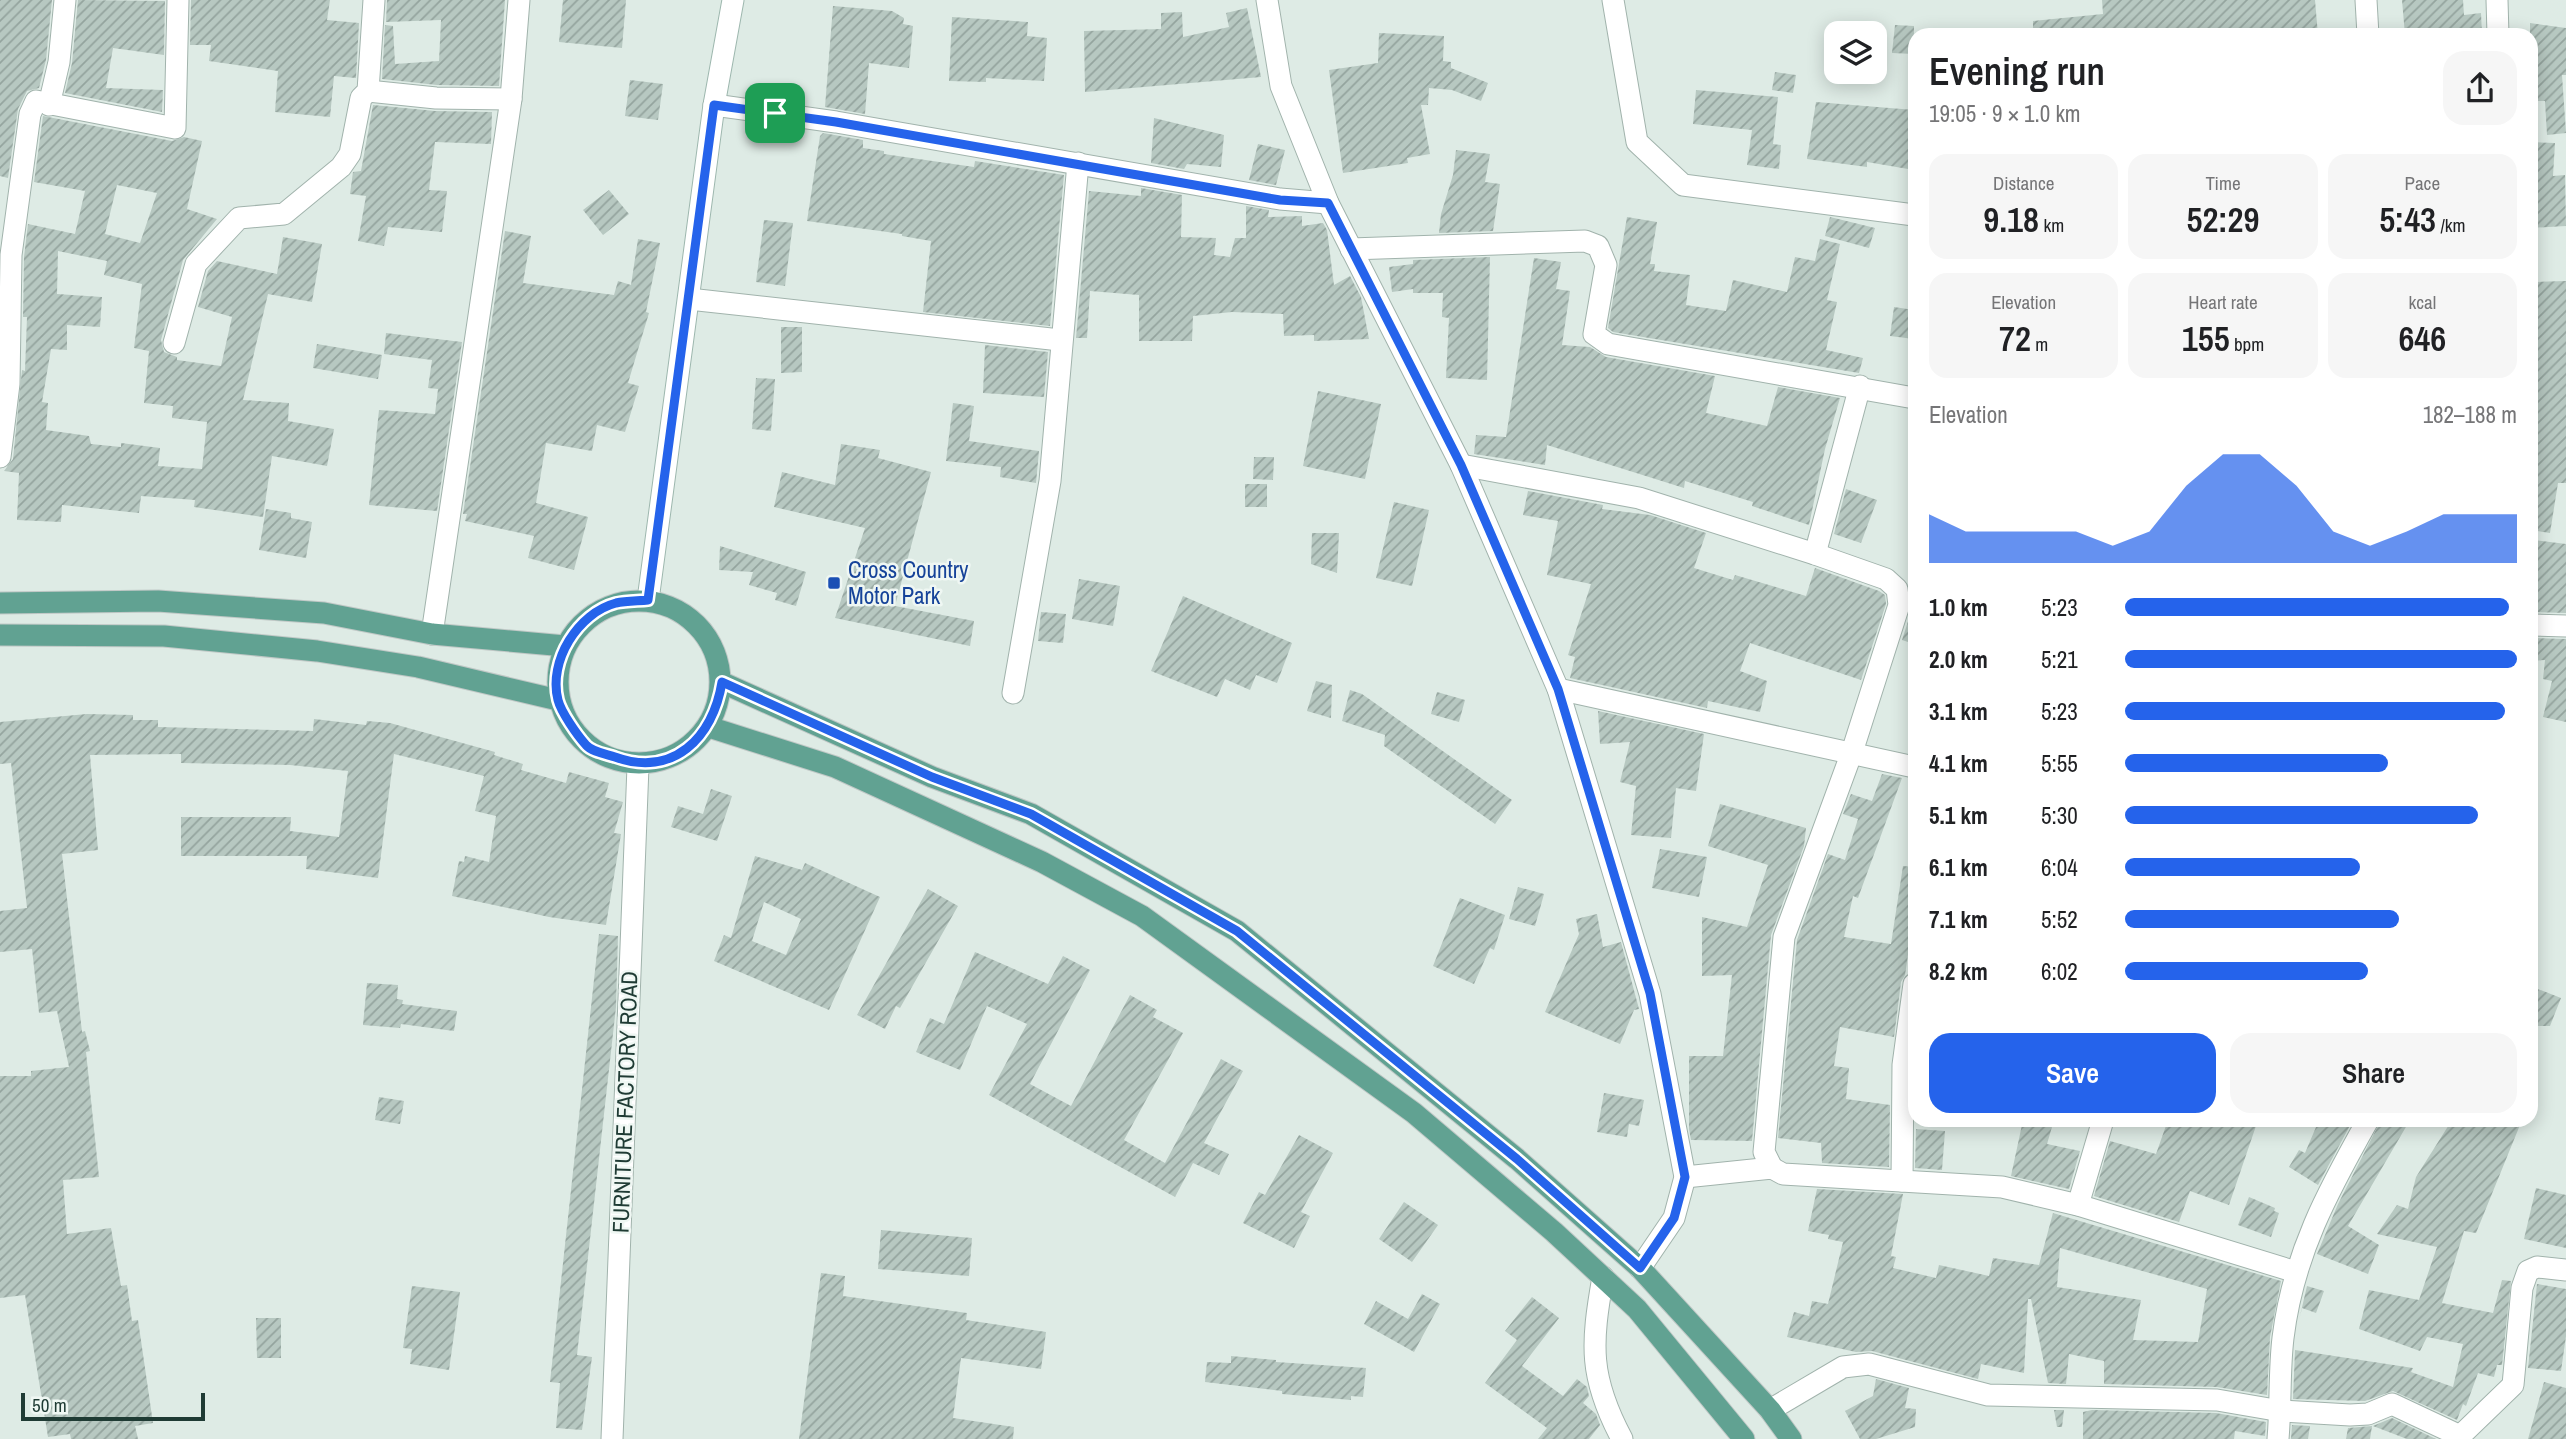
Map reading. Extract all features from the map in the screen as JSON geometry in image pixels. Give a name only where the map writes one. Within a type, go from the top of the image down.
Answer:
[{"type":"main road","points":[[648,600],[686,614],[712,643],[722,682],[718,705],[709,727],[679,755],[638,766],[587,747],[558,701],[557,673],[565,646],[585,620],[615,603],[648,600]]},
{"type":"main road","points":[[0,603],[186,603],[324,613],[432,634],[565,646]]},
{"type":"main road","points":[[0,635],[164,636],[317,651],[418,667],[558,701]]},
{"type":"main road","points":[[722,682],[932,777],[1031,814],[1237,931],[1517,1159],[1640,1268],[1770,1410],[1791,1439]]},
{"type":"main road","points":[[709,727],[835,767],[1042,862],[1142,916],[1414,1113],[1603,1277],[1637,1309],[1744,1439]]},
{"type":"street","points":[[49,105],[59,62],[65,0]]},
{"type":"street","points":[[0,457],[9,384],[11,255],[28,127],[36,101],[175,128],[177,0]]},
{"type":"street","points":[[174,343],[196,264],[239,218],[284,214],[341,167],[351,154],[361,98],[368,91],[374,0]]},
{"type":"street","points":[[432,634],[511,99],[519,0]]},
{"type":"street","points":[[648,600],[714,105],[733,0]]},
{"type":"street","points":[[1267,0],[1281,86],[1328,203],[1461,465],[1558,689],[1650,993],[1685,1177],[1674,1218],[1640,1268]]},
{"type":"street","points":[[1613,0],[1637,142],[1683,185],[1908,214]]},
{"type":"street","points":[[2366,0],[2368,28]]},
{"type":"street","points":[[2497,0],[2498,28]]},
{"type":"street","points":[[368,91],[436,99],[511,99]]},
{"type":"street","points":[[714,105],[1078,163],[1280,200],[1328,203]]},
{"type":"street","points":[[1013,693],[1050,481],[1060,340],[1078,163]]},
{"type":"street","points":[[1351,249],[1585,241],[1598,246],[1606,265],[1594,334],[1608,344],[1860,386],[1908,397]]},
{"type":"street","points":[[689,299],[1060,340]]},
{"type":"street","points":[[1815,554],[1860,386]]},
{"type":"street","points":[[1461,465],[1639,499],[1815,554],[1886,579],[1898,589],[1899,605],[1852,752],[1784,937],[1764,1152],[1772,1168]]},
{"type":"street","points":[[2538,625],[2566,626]]},
{"type":"street","points":[[1558,689],[1908,766]]},
{"type":"street","name":"FURNITURE FACTORY ROAD","points":[[612,1439],[638,766]]},
{"type":"street","points":[[1902,1181],[1903,1065],[1908,1028]]},
{"type":"street","points":[[2078,1205],[2100,1127]]},
{"type":"street","points":[[2278,1439],[2283,1338],[2297,1272],[2320,1206],[2364,1127]]},
{"type":"street","points":[[1685,1177],[1772,1168],[1783,1174],[2002,1187],[2078,1205],[2297,1272]]},
{"type":"street","points":[[1770,1410],[1843,1367],[1869,1364],[1988,1395],[2217,1400],[2281,1411],[2368,1414],[2392,1404],[2458,1437],[2513,1385],[2522,1288],[2528,1271],[2537,1267],[2566,1270]]},
{"type":"street","points":[[1603,1277],[1595,1323],[1595,1353],[1601,1397],[1622,1439]]},
{"type":"building","points":[[0,0],[52,0],[46,60],[39,88],[27,91],[18,109],[8,178],[0,176]]},
{"type":"building","points":[[78,0],[165,1],[164,55],[113,48],[106,88],[163,90],[162,112],[65,93],[72,63]]},
{"type":"building","points":[[191,0],[330,0],[327,20],[359,23],[356,78],[334,76],[330,117],[275,112],[278,71],[209,61],[211,45],[190,45]]},
{"type":"building","points":[[387,0],[505,0],[499,86],[437,85],[382,79],[385,25],[393,26],[395,64],[439,61],[441,20],[386,22]]},
{"type":"building","points":[[563,0],[626,0],[622,48],[559,42]]},
{"type":"building","points":[[2102,0],[2315,0],[2317,28],[2033,28],[2033,21],[2103,14]]},
{"type":"building","points":[[2402,0],[2463,0],[2464,15],[2481,13],[2482,28],[2404,28]]},
{"type":"building","points":[[833,6],[892,11],[904,18],[903,24],[913,26],[909,68],[869,63],[865,114],[825,107]]},
{"type":"building","points":[[1247,8],[1261,77],[1085,92],[1084,31],[1161,29],[1161,13],[1182,12],[1183,37],[1229,27],[1226,13]]},
{"type":"building","points":[[952,17],[1028,22],[1027,36],[1047,38],[1044,81],[986,78],[986,82],[949,81]]},
{"type":"building","points":[[2530,23],[2566,28],[2566,75],[2562,75],[2566,133],[2547,135],[2545,101],[2538,101],[2538,28],[2530,28]]},
{"type":"building","points":[[1895,25],[1914,26],[1908,28],[1908,54],[1892,53]]},
{"type":"building","points":[[1379,33],[1444,36],[1443,61],[1451,62],[1451,68],[1488,83],[1481,101],[1452,90],[1429,88],[1428,105],[1421,105],[1430,154],[1407,158],[1408,163],[1343,173],[1329,70],[1378,63]]},
{"type":"building","points":[[1775,72],[1796,75],[1793,93],[1772,90]]},
{"type":"building","points":[[630,80],[663,84],[658,120],[625,116]]},
{"type":"building","points":[[1696,90],[1778,97],[1773,144],[1781,145],[1779,169],[1747,165],[1752,130],[1693,124]]},
{"type":"building","points":[[1816,102],[1908,110],[1908,169],[1867,162],[1867,167],[1807,159]]},
{"type":"building","points":[[373,105],[435,111],[492,112],[491,144],[435,142],[429,190],[447,191],[442,232],[388,227],[384,246],[358,241],[366,196],[350,194],[353,172],[361,171]]},
{"type":"building","points":[[43,116],[172,141],[184,137],[202,141],[187,209],[217,219],[183,260],[161,340],[164,352],[177,357],[177,360],[221,366],[232,317],[198,307],[208,271],[217,261],[277,274],[283,237],[322,244],[312,302],[268,294],[243,400],[289,403],[288,421],[334,429],[327,466],[272,456],[263,517],[194,507],[195,500],[141,496],[139,513],[62,505],[61,522],[17,520],[19,473],[4,471],[13,459],[22,370],[25,371],[27,317],[23,317],[24,257],[28,224],[75,234],[85,191],[34,182]],"holes":[[[117,185],[157,193],[140,243],[105,234]],[[58,251],[107,261],[104,275],[142,284],[134,348],[149,351],[144,403],[173,406],[172,418],[207,422],[202,469],[158,466],[160,448],[121,443],[121,447],[91,444],[89,436],[46,430],[48,403],[42,402],[51,349],[67,350],[67,325],[100,327],[102,297],[57,294]]]},
{"type":"building","points":[[1154,118],[1224,135],[1221,167],[1187,164],[1184,169],[1151,163]]},
{"type":"building","points":[[823,133],[863,140],[863,148],[884,151],[884,154],[974,167],[975,161],[1064,175],[1050,326],[923,312],[931,241],[902,234],[807,221],[820,136]]},
{"type":"building","points":[[2538,142],[2555,143],[2553,176],[2565,175],[2566,226],[2538,228]]},
{"type":"building","points":[[1258,144],[1285,150],[1276,185],[1249,180]]},
{"type":"building","points":[[1456,150],[1490,154],[1485,182],[1500,184],[1493,231],[1439,233]]},
{"type":"building","points":[[1141,188],[1182,195],[1181,237],[1216,238],[1214,255],[1230,257],[1235,238],[1246,238],[1246,206],[1269,210],[1268,217],[1302,216],[1302,226],[1323,223],[1327,230],[1334,285],[1350,276],[1361,297],[1369,339],[1314,341],[1314,335],[1284,336],[1283,314],[1232,312],[1193,316],[1192,341],[1139,341],[1139,295],[1090,291],[1087,338],[1076,338],[1089,191],[1141,196]]},
{"type":"building","points":[[609,190],[629,214],[603,235],[583,210]]},
{"type":"building","points":[[1627,217],[1657,222],[1650,264],[1655,264],[1654,271],[1690,275],[1686,305],[1726,311],[1733,280],[1787,292],[1795,257],[1815,261],[1820,239],[1840,244],[1827,300],[1837,302],[1826,350],[1863,358],[1859,373],[1613,332],[1608,328]]},
{"type":"building","points":[[1830,217],[1875,228],[1869,248],[1825,236]]},
{"type":"building","points":[[764,220],[793,223],[785,286],[756,282]]},
{"type":"building","points":[[505,231],[531,236],[523,283],[614,295],[618,281],[631,285],[638,239],[660,243],[646,312],[649,313],[628,383],[639,386],[625,432],[597,425],[592,451],[546,443],[536,503],[588,517],[574,570],[528,558],[534,536],[465,521],[467,514],[463,514]]},
{"type":"building","points":[[1490,257],[1487,380],[1446,378],[1449,318],[1442,317],[1443,293],[1413,293],[1413,289],[1392,292],[1389,267],[1413,264],[1413,260]]},
{"type":"building","points":[[1534,258],[1561,262],[1556,289],[1570,291],[1562,345],[1590,347],[1606,357],[1715,376],[1706,413],[1767,426],[1778,387],[1840,398],[1825,449],[1809,525],[1752,506],[1753,502],[1685,481],[1684,488],[1547,445],[1545,465],[1474,454],[1476,435],[1506,437]]},
{"type":"building","points":[[2566,281],[2566,483],[2558,483],[2550,533],[2538,531],[2538,282]]},
{"type":"building","points":[[1894,307],[1908,309],[1908,338],[1890,336]]},
{"type":"building","points":[[781,327],[802,327],[802,372],[781,373]]},
{"type":"building","points":[[386,333],[462,342],[437,511],[369,505],[379,410],[435,414],[438,389],[428,388],[432,360],[384,354]]},
{"type":"building","points":[[317,344],[382,355],[378,379],[313,368]]},
{"type":"building","points":[[985,345],[1048,352],[1044,397],[983,393]]},
{"type":"building","points":[[756,378],[775,379],[771,431],[752,429]]},
{"type":"building","points":[[1318,391],[1381,404],[1365,479],[1303,466]]},
{"type":"building","points":[[953,403],[974,406],[969,441],[1039,451],[1036,483],[1000,477],[1001,467],[946,461]]},
{"type":"building","points":[[841,444],[880,450],[878,458],[931,472],[895,606],[974,621],[970,646],[835,618],[865,528],[774,507],[782,472],[835,485]]},
{"type":"building","points":[[1254,457],[1274,457],[1273,480],[1253,479]]},
{"type":"building","points":[[1245,484],[1267,484],[1267,507],[1245,507]]},
{"type":"building","points":[[1846,489],[1877,500],[1861,543],[1834,534]]},
{"type":"building","points":[[1528,491],[1603,505],[1602,509],[1650,515],[1706,533],[1694,568],[1733,580],[1735,575],[1806,596],[1815,568],[1879,591],[1885,595],[1886,604],[1861,680],[1750,643],[1740,671],[1767,681],[1760,712],[1708,701],[1707,708],[1570,678],[1575,657],[1568,655],[1591,584],[1547,575],[1558,521],[1523,515]]},
{"type":"building","points":[[1394,502],[1429,510],[1412,586],[1376,578]]},
{"type":"building","points":[[266,509],[291,513],[291,518],[312,522],[306,558],[259,550]]},
{"type":"building","points":[[1312,533],[1339,533],[1337,573],[1311,564]]},
{"type":"building","points":[[2538,540],[2566,544],[2566,613],[2538,612]]},
{"type":"building","points":[[720,546],[806,572],[796,606],[775,600],[777,593],[749,585],[753,572],[719,570]]},
{"type":"building","points":[[1079,579],[1120,586],[1113,626],[1072,619]]},
{"type":"building","points":[[1183,596],[1292,643],[1277,683],[1256,675],[1250,690],[1225,679],[1217,697],[1151,671]]},
{"type":"building","points":[[1041,612],[1066,614],[1063,643],[1038,641]]},
{"type":"building","points":[[1908,621],[1908,642],[1902,640]]},
{"type":"building","points":[[2538,638],[2566,639],[2566,722],[2543,717],[2552,681],[2543,679],[2545,660],[2538,660]]},
{"type":"building","points":[[1316,681],[1332,685],[1331,718],[1307,711]]},
{"type":"building","points":[[1350,690],[1362,694],[1512,800],[1495,824],[1384,746],[1385,735],[1342,721]]},
{"type":"building","points":[[1437,692],[1465,700],[1459,722],[1431,714]]},
{"type":"building","points":[[1598,711],[1704,734],[1696,791],[1676,788],[1671,838],[1631,835],[1636,786],[1620,782],[1630,742],[1600,744]]},
{"type":"building","points":[[87,714],[133,715],[133,720],[158,720],[158,727],[313,731],[314,719],[366,725],[367,721],[390,723],[495,752],[494,755],[523,764],[521,770],[566,783],[569,772],[609,783],[605,797],[623,802],[614,833],[621,834],[606,925],[549,917],[452,896],[459,861],[464,862],[465,856],[489,862],[496,816],[475,811],[484,776],[394,754],[378,878],[306,869],[307,856],[181,856],[181,817],[291,817],[290,831],[339,837],[348,771],[290,765],[181,763],[181,754],[90,755],[98,850],[62,854],[82,1032],[85,1031],[90,1051],[86,1052],[99,1177],[63,1180],[67,1234],[111,1228],[121,1286],[127,1285],[132,1321],[138,1320],[153,1423],[135,1426],[138,1439],[71,1439],[70,1434],[48,1437],[25,1295],[0,1298],[0,1076],[31,1076],[31,1071],[69,1067],[57,1011],[39,1013],[32,949],[0,952],[0,911],[27,908],[11,763],[0,764],[0,722]]},
{"type":"building","points":[[1882,774],[1902,778],[1858,898],[1853,896],[1844,937],[1891,944],[1903,866],[1908,866],[1908,955],[1905,975],[1901,982],[1894,1037],[1840,1027],[1834,1066],[1849,1068],[1846,1099],[1890,1105],[1889,1167],[1822,1163],[1821,1143],[1778,1138],[1797,940],[1828,854],[1845,860],[1858,819],[1843,814],[1851,794],[1872,801]]},
{"type":"building","points":[[711,789],[732,796],[717,841],[671,827],[678,806],[703,814]]},
{"type":"building","points":[[1720,804],[1806,828],[1804,846],[1771,935],[1752,1141],[1691,1140],[1689,1129],[1689,1056],[1723,1056],[1732,975],[1702,976],[1702,917],[1747,927],[1768,865],[1708,846]]},
{"type":"building","points":[[1660,849],[1707,857],[1699,897],[1652,888]]},
{"type":"building","points":[[755,856],[802,870],[805,863],[880,897],[829,1010],[714,961],[724,935],[731,938]],"holes":[[[764,902],[801,919],[786,955],[752,941]]]},
{"type":"building","points":[[1518,887],[1544,894],[1535,926],[1509,919]]},
{"type":"building","points":[[928,889],[958,906],[900,1008],[896,1006],[885,1029],[857,1015]]},
{"type":"building","points":[[1460,898],[1505,915],[1494,950],[1490,948],[1474,984],[1433,966]]},
{"type":"building","points":[[1597,914],[1603,947],[1621,942],[1639,1009],[1634,1010],[1620,1044],[1545,1012],[1579,934],[1576,919]]},
{"type":"building","points":[[599,934],[618,936],[616,1007],[577,1355],[592,1357],[582,1430],[556,1428],[560,1383],[550,1382]]},
{"type":"building","points":[[975,952],[1048,984],[1063,956],[1090,970],[1030,1084],[1071,1106],[1130,995],[1157,1010],[1153,1017],[1183,1033],[1124,1140],[1165,1163],[1221,1059],[1243,1071],[1204,1143],[1229,1154],[1219,1175],[1193,1163],[1175,1197],[989,1095],[1027,1024],[987,1006],[960,1070],[916,1052],[930,1018],[944,1024]]},
{"type":"building","points":[[367,983],[398,985],[397,999],[403,1000],[402,1004],[457,1011],[454,1031],[401,1024],[400,1028],[363,1025]]},
{"type":"building","points":[[2538,989],[2561,998],[2550,1026],[2538,1026]]},
{"type":"building","points":[[1604,1093],[1644,1100],[1639,1126],[1629,1124],[1627,1137],[1597,1132]]},
{"type":"building","points":[[379,1097],[404,1101],[400,1124],[375,1120]]},
{"type":"building","points":[[2022,1127],[2052,1127],[2047,1144],[2080,1151],[2069,1189],[2011,1176]]},
{"type":"building","points":[[2166,1127],[2256,1127],[2229,1205],[2190,1191],[2179,1222],[2094,1196],[2110,1141],[2156,1154]]},
{"type":"building","points":[[2316,1127],[2349,1127],[2318,1185],[2289,1167],[2299,1150],[2305,1153]]},
{"type":"building","points":[[2377,1127],[2406,1127],[2348,1226],[2379,1245],[2368,1274],[2317,1254],[2338,1204]]},
{"type":"building","points":[[2448,1127],[2519,1127],[2476,1233],[2464,1231],[2442,1303],[2493,1313],[2502,1280],[2511,1281],[2502,1365],[2497,1365],[2494,1377],[2478,1373],[2466,1406],[2463,1404],[2457,1420],[2393,1391],[2365,1401],[2293,1399],[2295,1350],[2413,1368],[2411,1372],[2453,1387],[2463,1344],[2427,1337],[2420,1351],[2359,1329],[2369,1290],[2419,1300],[2437,1247],[2377,1234],[2397,1205],[2408,1209],[2416,1177]]},
{"type":"building","points":[[1916,1129],[1945,1131],[1942,1170],[1915,1168]]},
{"type":"building","points":[[1299,1135],[1333,1153],[1301,1212],[1310,1216],[1294,1248],[1243,1223],[1259,1192],[1265,1195]]},
{"type":"building","points":[[2536,1188],[2566,1195],[2566,1248],[2524,1239]]},
{"type":"building","points":[[1817,1189],[1903,1194],[1891,1256],[1896,1257],[1893,1268],[1936,1278],[1939,1265],[1989,1276],[1993,1258],[2039,1265],[2053,1213],[2281,1281],[2270,1337],[2267,1395],[2217,1387],[2104,1384],[2104,1361],[2069,1354],[2066,1384],[2048,1383],[2031,1299],[2028,1299],[2024,1373],[1981,1364],[1978,1379],[1872,1351],[1856,1352],[1787,1337],[1794,1312],[1809,1316],[1812,1301],[1828,1304],[1843,1242],[1828,1239],[1829,1235],[1808,1231]],"holes":[[[2060,1248],[2207,1289],[2198,1342],[2133,1340],[2141,1300],[2057,1287]]]},
{"type":"building","points":[[2249,1197],[2275,1208],[2274,1211],[2279,1213],[2271,1237],[2238,1225]]},
{"type":"building","points":[[1404,1202],[1438,1225],[1412,1262],[1379,1239]]},
{"type":"building","points":[[881,1230],[972,1238],[969,1276],[878,1269]]},
{"type":"building","points":[[821,1273],[845,1276],[843,1296],[967,1313],[966,1320],[1046,1332],[1041,1369],[961,1358],[953,1418],[1014,1427],[1013,1439],[799,1439]]},
{"type":"building","points":[[2537,1284],[2566,1289],[2566,1336],[2561,1371],[2528,1368]]},
{"type":"building","points":[[412,1286],[460,1292],[449,1370],[410,1364],[412,1349],[403,1348]]},
{"type":"building","points":[[2307,1286],[2324,1291],[2316,1313],[2302,1308],[2299,1320]]},
{"type":"building","points":[[1422,1294],[1440,1304],[1414,1352],[1364,1324],[1376,1301],[1408,1319]]},
{"type":"building","points":[[1532,1297],[1559,1318],[1522,1366],[1563,1396],[1577,1379],[1587,1387],[1589,1396],[1583,1403],[1596,1414],[1600,1425],[1589,1439],[1538,1439],[1547,1428],[1485,1383],[1517,1340],[1505,1331]]},
{"type":"building","points":[[256,1318],[281,1318],[281,1358],[257,1358]]},
{"type":"building","points":[[1231,1356],[1366,1368],[1363,1397],[1351,1396],[1351,1400],[1282,1394],[1282,1391],[1205,1382],[1207,1362],[1231,1363]]},
{"type":"building","points":[[1876,1379],[1909,1388],[1905,1408],[1916,1409],[1915,1427],[1876,1439],[1860,1439],[1845,1411],[1873,1396]]},
{"type":"building","points":[[2544,1382],[2566,1388],[2566,1439],[2528,1439]]},
{"type":"building","points":[[2054,1410],[2064,1410],[2062,1427],[2057,1427]]},
{"type":"building","points":[[2083,1412],[2216,1413],[2266,1422],[2265,1436],[2235,1431],[2234,1439],[2083,1439]]},
{"type":"building","points":[[2392,1418],[2436,1439],[2407,1439],[2373,1426]]},
{"type":"building","points":[[2292,1425],[2310,1426],[2308,1439],[2291,1439]]},
{"type":"building","points":[[2372,1426],[2370,1439],[2346,1439],[2348,1428]]},
{"type":"place","name":"Cross Country Motor Park","points":[[834,583]]},
{"type":"route","points":[[714,105],[775,113],[1078,163],[1280,200],[1328,203],[1461,465],[1558,689],[1650,993],[1685,1177],[1674,1218],[1640,1268],[1517,1159],[1237,931],[1031,814],[932,777],[722,682],[718,705],[709,727],[679,755],[638,766],[587,747],[558,701],[557,673],[565,646],[585,620],[615,603],[648,600],[714,105]]}]
